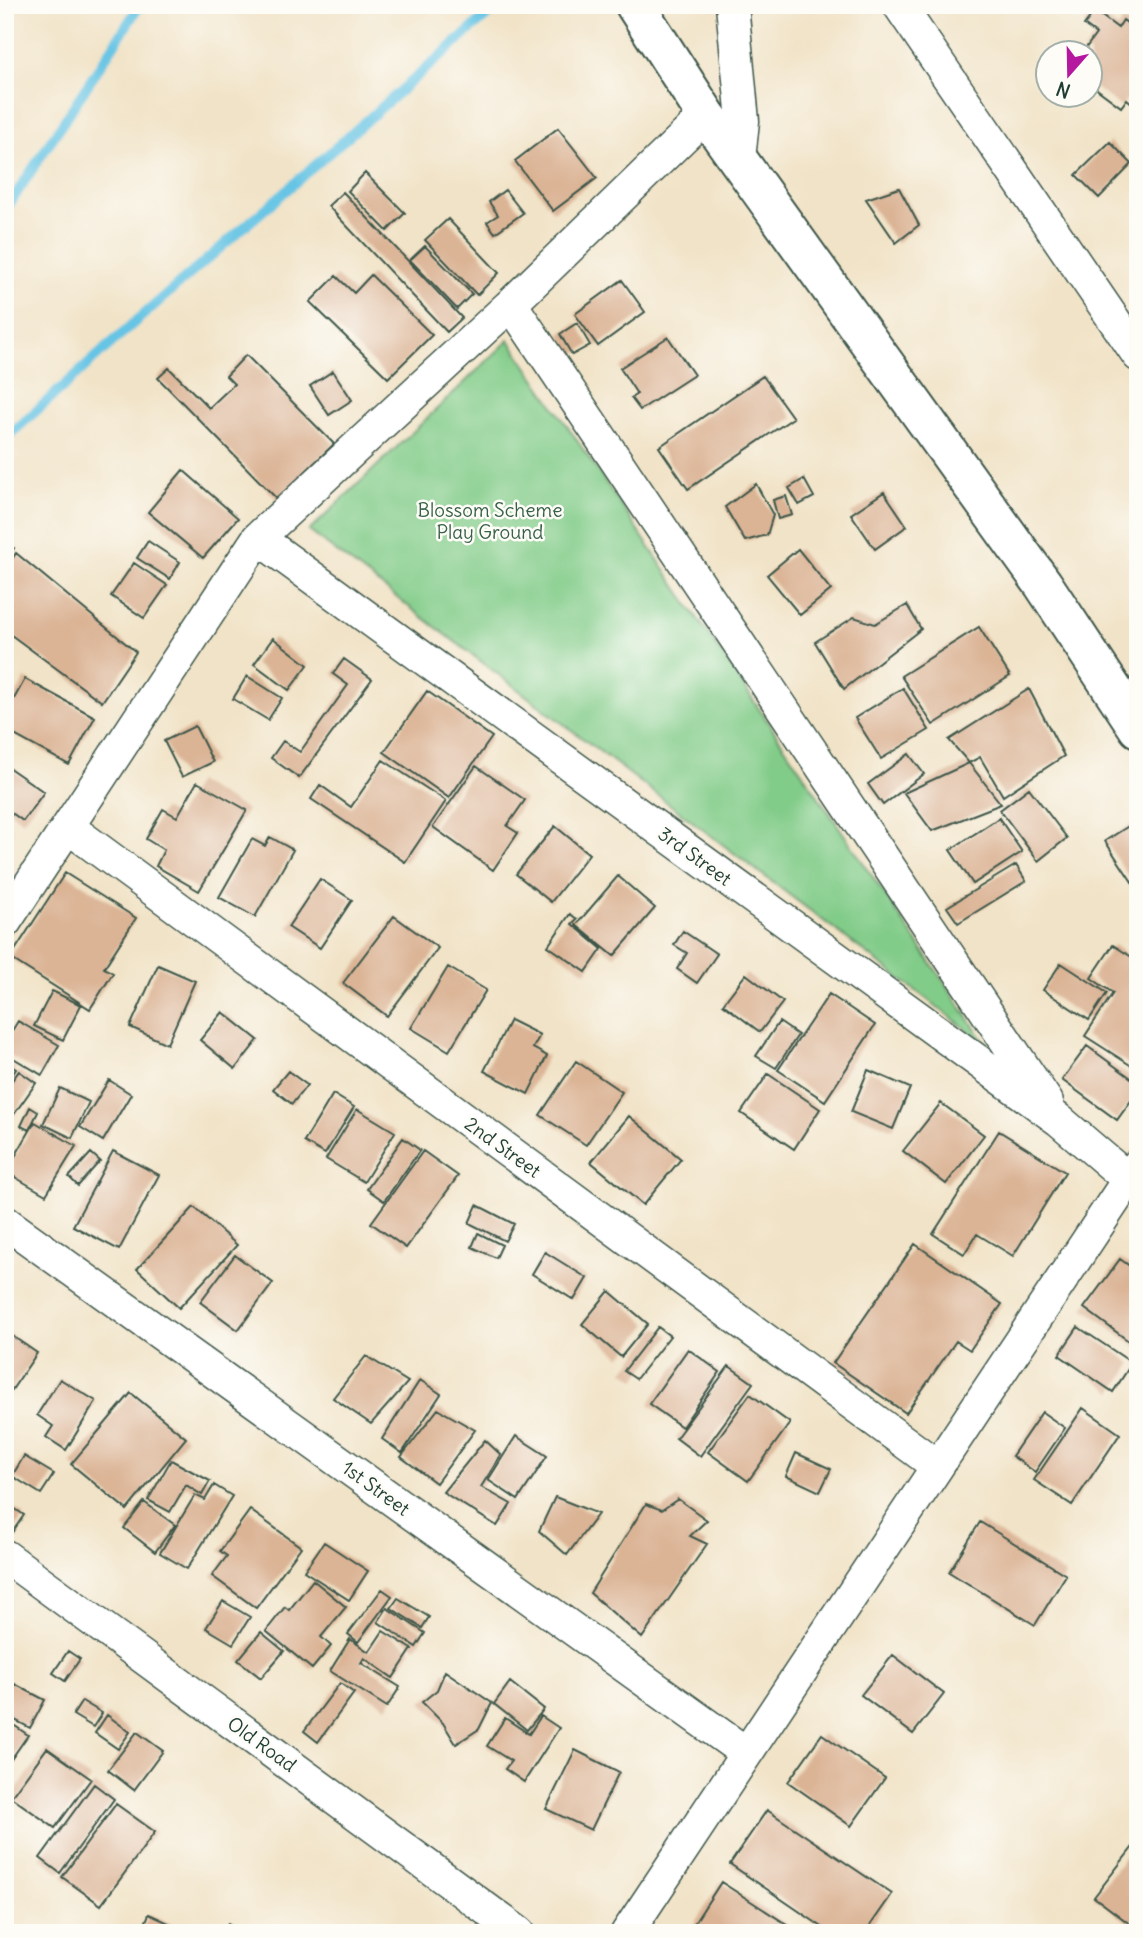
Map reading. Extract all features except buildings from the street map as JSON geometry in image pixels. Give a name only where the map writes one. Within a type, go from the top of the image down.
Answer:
[{"type":"main road","points":[[635,5],[706,115],[1043,584],[1138,728]]},
{"type":"street","points":[[732,5],[743,121],[739,159]]},
{"type":"street","points":[[900,5],[1136,339]]},
{"type":"street","points":[[5,922],[258,538],[511,304],[706,115]]},
{"type":"street","points":[[511,304],[1059,1120]]},
{"type":"street","name":"3rd Street","points":[[258,538],[1133,1172]]},
{"type":"street","name":"2nd Street","points":[[68,827],[937,1466]]},
{"type":"street","points":[[627,1933],[1133,1172]]},
{"type":"street","name":"1st Street","points":[[5,1222],[746,1753]]},
{"type":"street","name":"Old Road","points":[[5,1556],[519,1933]]},
{"type":"green space","name":"Blossom Scheme Play Ground","points":[[509,340],[986,1044],[309,531]]},
{"type":"waterway","points":[[5,211],[140,5]]},
{"type":"waterway","points":[[5,439],[499,5]]}]
